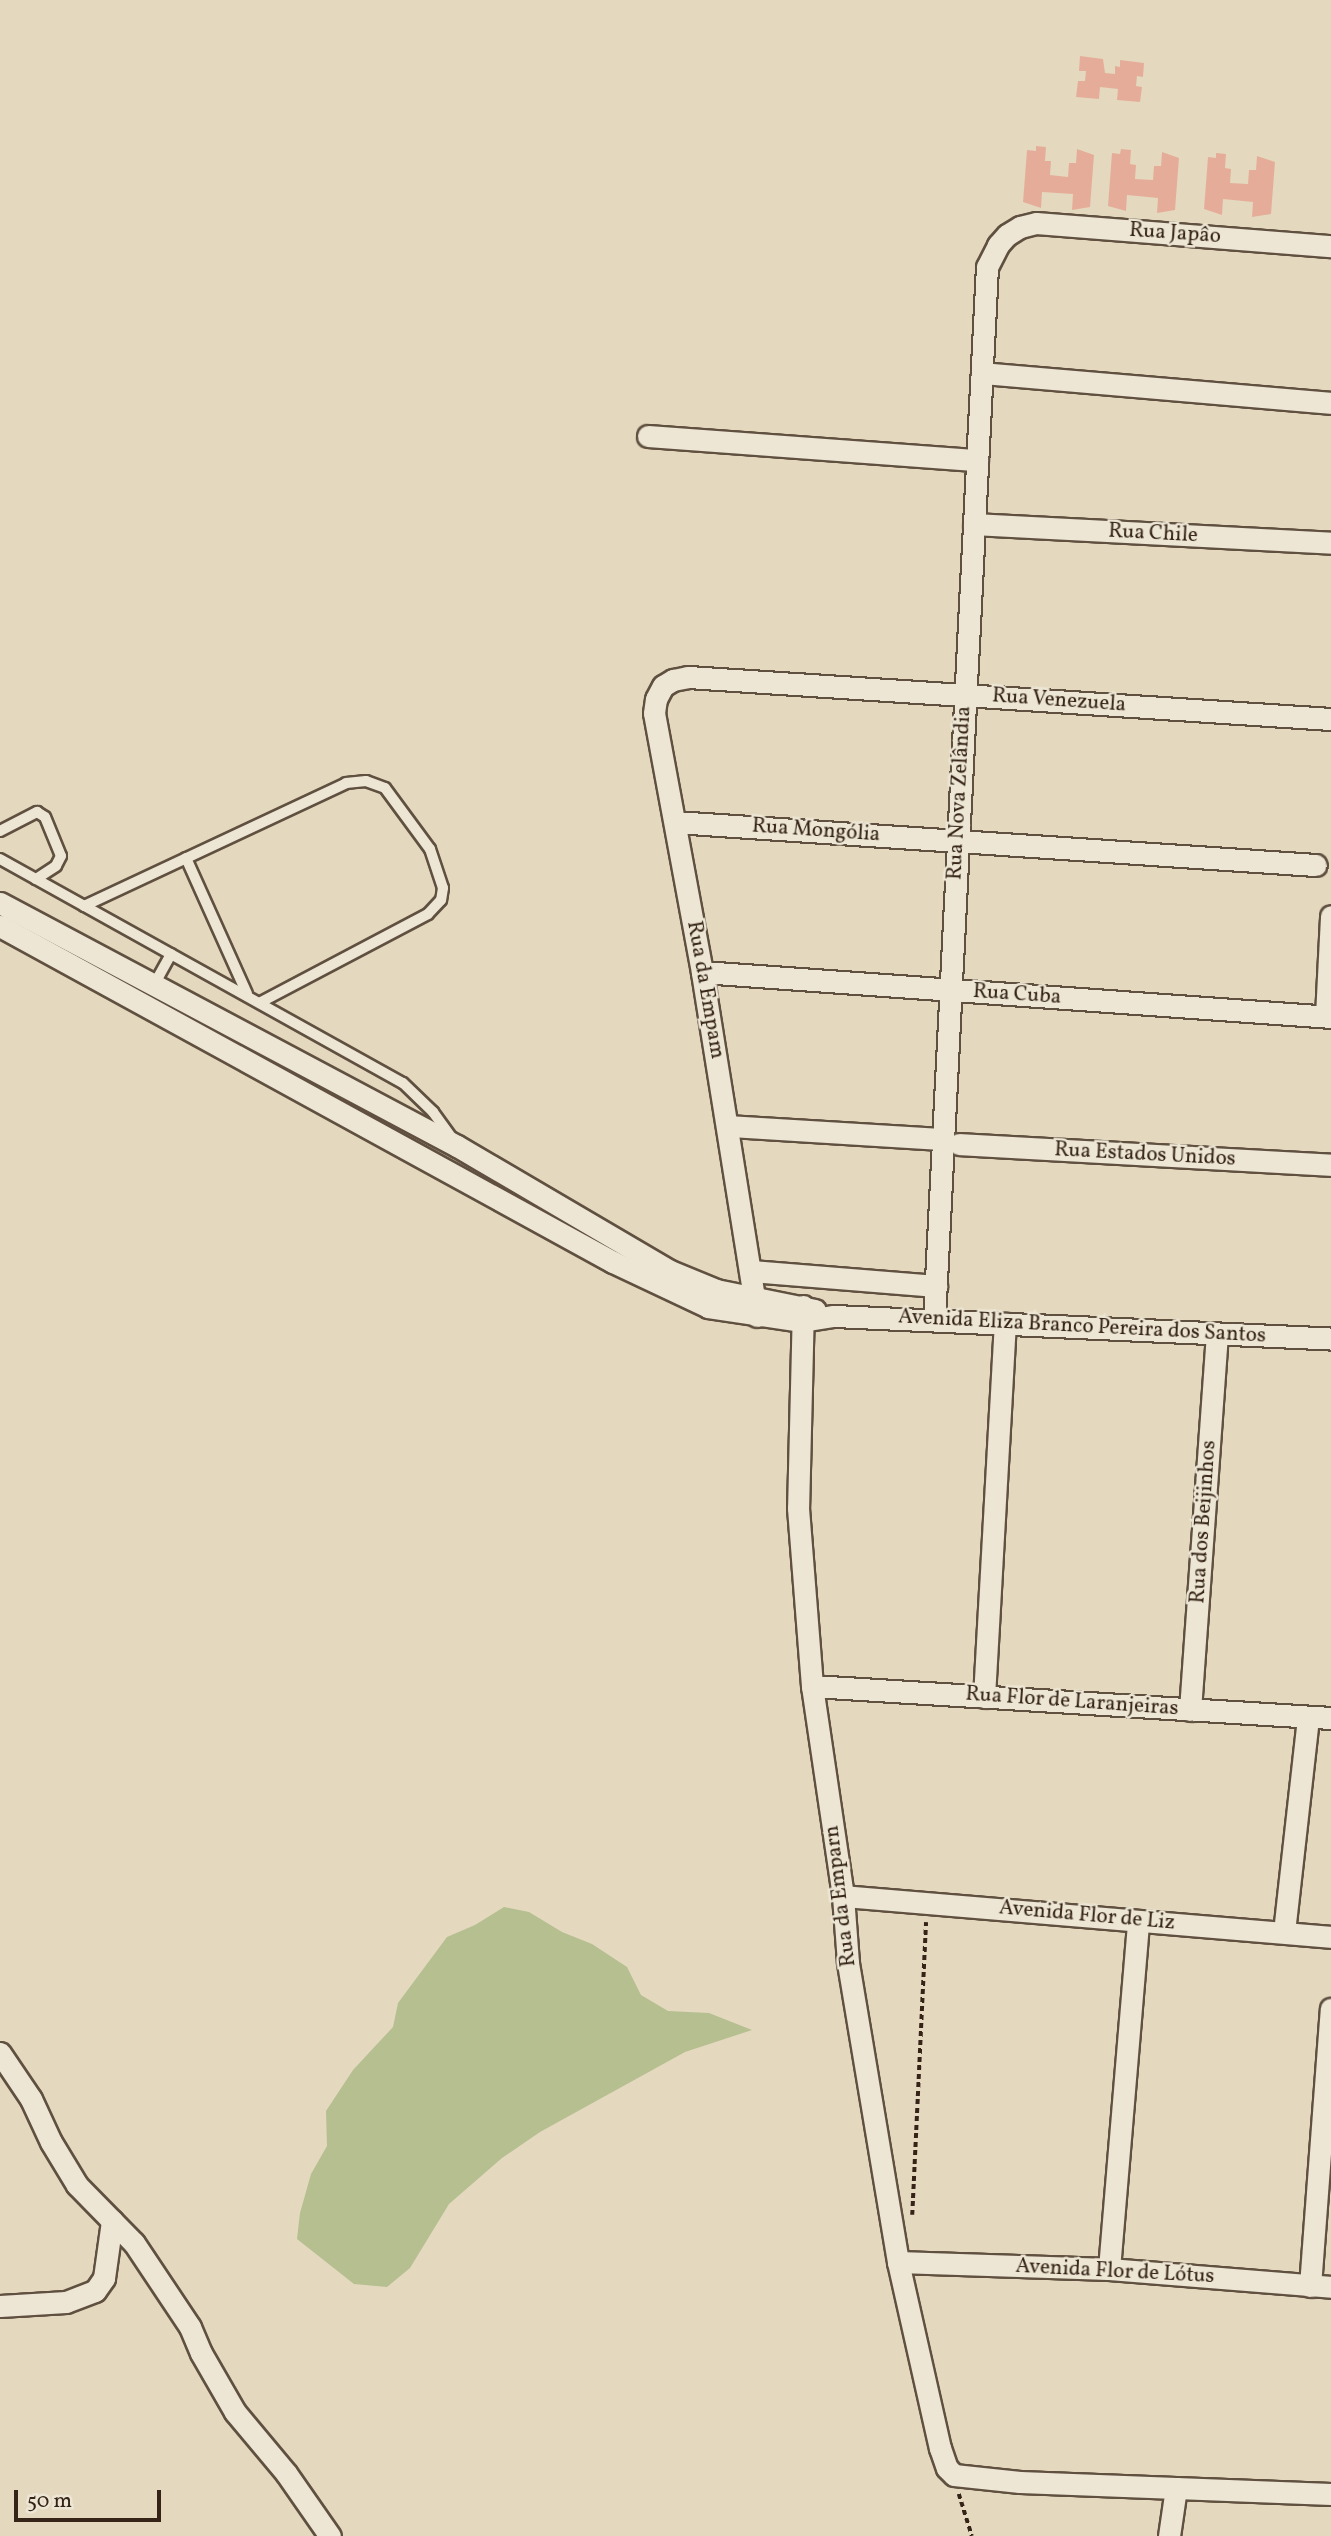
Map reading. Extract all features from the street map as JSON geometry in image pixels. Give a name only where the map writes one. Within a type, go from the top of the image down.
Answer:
[{"type":"street","name":"Rua Japâo","points":[[987,267],[998,245],[1020,227],[1036,223],[1331,246]]},
{"type":"street","name":"Rua Nova Zelândia","points":[[934,1320],[951,1141],[951,991],[987,267]]},
{"type":"street","points":[[982,373],[1331,403]]},
{"type":"street","points":[[648,436],[977,460]]},
{"type":"street","name":"Rua Chile","points":[[974,524],[1331,543]]},
{"type":"street","name":"Rua Venezuela","points":[[663,686],[673,680],[688,677],[1331,719]]},
{"type":"street","name":"Rua da Empam","points":[[663,686],[656,699],[654,713],[729,1126],[756,1307]]},
{"type":"street","name":"Rua Mongólia","points":[[675,822],[1316,865]]},
{"type":"street","points":[[0,903],[155,983],[457,1146],[670,1271],[756,1307]]},
{"type":"street","points":[[1328,1017],[1331,916]]},
{"type":"street","points":[[0,926],[654,1283],[708,1307],[756,1307]]},
{"type":"street","name":"Rua Cuba","points":[[702,972],[1328,1017]]},
{"type":"street","points":[[143,1003],[155,983]]},
{"type":"street","name":"Rua Estados Unidos","points":[[729,1126],[1331,1165]]},
{"type":"street","points":[[751,1271],[936,1286]]},
{"type":"street","name":"Avenida Eliza Branco Pereira dos Santos","points":[[756,1307],[834,1316],[1331,1339]]},
{"type":"street","name":"Rua da Emparn","points":[[802,1314],[797,1507],[812,1686],[843,1896],[848,1963],[898,2262],[940,2448],[947,2468],[954,2475]]},
{"type":"street","points":[[984,1697],[1004,1324]]},
{"type":"street","name":"Rua dos Beijinhos","points":[[1190,1710],[1217,1334]]},
{"type":"street","name":"Rua Flor de Laranjeiras","points":[[812,1686],[1331,1718]]},
{"type":"street","points":[[1284,1932],[1308,1717]]},
{"type":"street","name":"Avenida Flor de Liz","points":[[843,1896],[1331,1937]]},
{"type":"street","points":[[1108,2269],[1139,1921]]},
{"type":"street","points":[[1320,2286],[1331,2009]]},
{"type":"street","points":[[0,2053],[31,2099],[51,2143],[77,2185],[134,2243],[181,2312],[235,2412],[286,2473],[330,2536]]},
{"type":"street","points":[[0,2306],[66,2302],[95,2291],[104,2278],[112,2221]]},
{"type":"street","name":"Avenida Flor de Lótus","points":[[898,2262],[1108,2269],[1320,2286]]},
{"type":"street","points":[[954,2475],[1008,2482],[1331,2494]]},
{"type":"street","points":[[1169,2536],[1176,2488]]},
{"type":"lane","points":[[84,905],[346,783],[366,781],[385,788],[430,849],[443,888],[440,900],[428,914],[261,1002]]},
{"type":"lane","points":[[0,831],[37,812],[45,817],[61,856],[56,866],[36,878]]},
{"type":"lane","points":[[186,858],[247,994]]},
{"type":"lane","points":[[0,859],[403,1083],[433,1112],[457,1146]]},
{"type":"lane","points":[[155,983],[171,954]]},
{"type":"path","points":[[912,2221],[927,1902]]},
{"type":"path","points":[[954,2475],[972,2536]]},
{"type":"green space","points":[[504,1907],[529,1912],[562,1932],[592,1944],[627,1967],[641,1995],[668,2011],[709,2013],[752,2030],[685,2052],[540,2132],[502,2158],[449,2204],[410,2268],[387,2287],[354,2284],[297,2239],[300,2213],[311,2174],[327,2146],[326,2111],[353,2070],[393,2027],[398,2003],[447,1937],[475,1925]]},
{"type":"building","points":[[1080,56],[1103,59],[1105,73],[1115,74],[1115,66],[1120,67],[1120,60],[1144,63],[1143,77],[1137,76],[1136,86],[1142,87],[1140,102],[1117,100],[1118,89],[1100,87],[1099,99],[1076,97],[1078,81],[1085,81],[1086,71],[1079,71]]},
{"type":"building","points":[[1036,146],[1046,147],[1045,161],[1051,161],[1050,175],[1068,177],[1069,163],[1076,163],[1077,149],[1094,155],[1090,207],[1072,210],[1073,194],[1042,192],[1041,208],[1023,202],[1027,150],[1036,151]]},
{"type":"building","points":[[1121,149],[1131,150],[1130,164],[1136,165],[1135,179],[1153,180],[1154,166],[1161,166],[1162,152],[1179,158],[1175,210],[1157,213],[1158,198],[1127,195],[1126,211],[1108,206],[1112,153],[1120,154]]},
{"type":"building","points":[[1216,153],[1226,154],[1225,168],[1231,169],[1230,183],[1248,184],[1249,170],[1256,170],[1257,156],[1275,162],[1271,214],[1252,217],[1253,202],[1223,199],[1222,215],[1204,209],[1208,157],[1216,158]]}]
